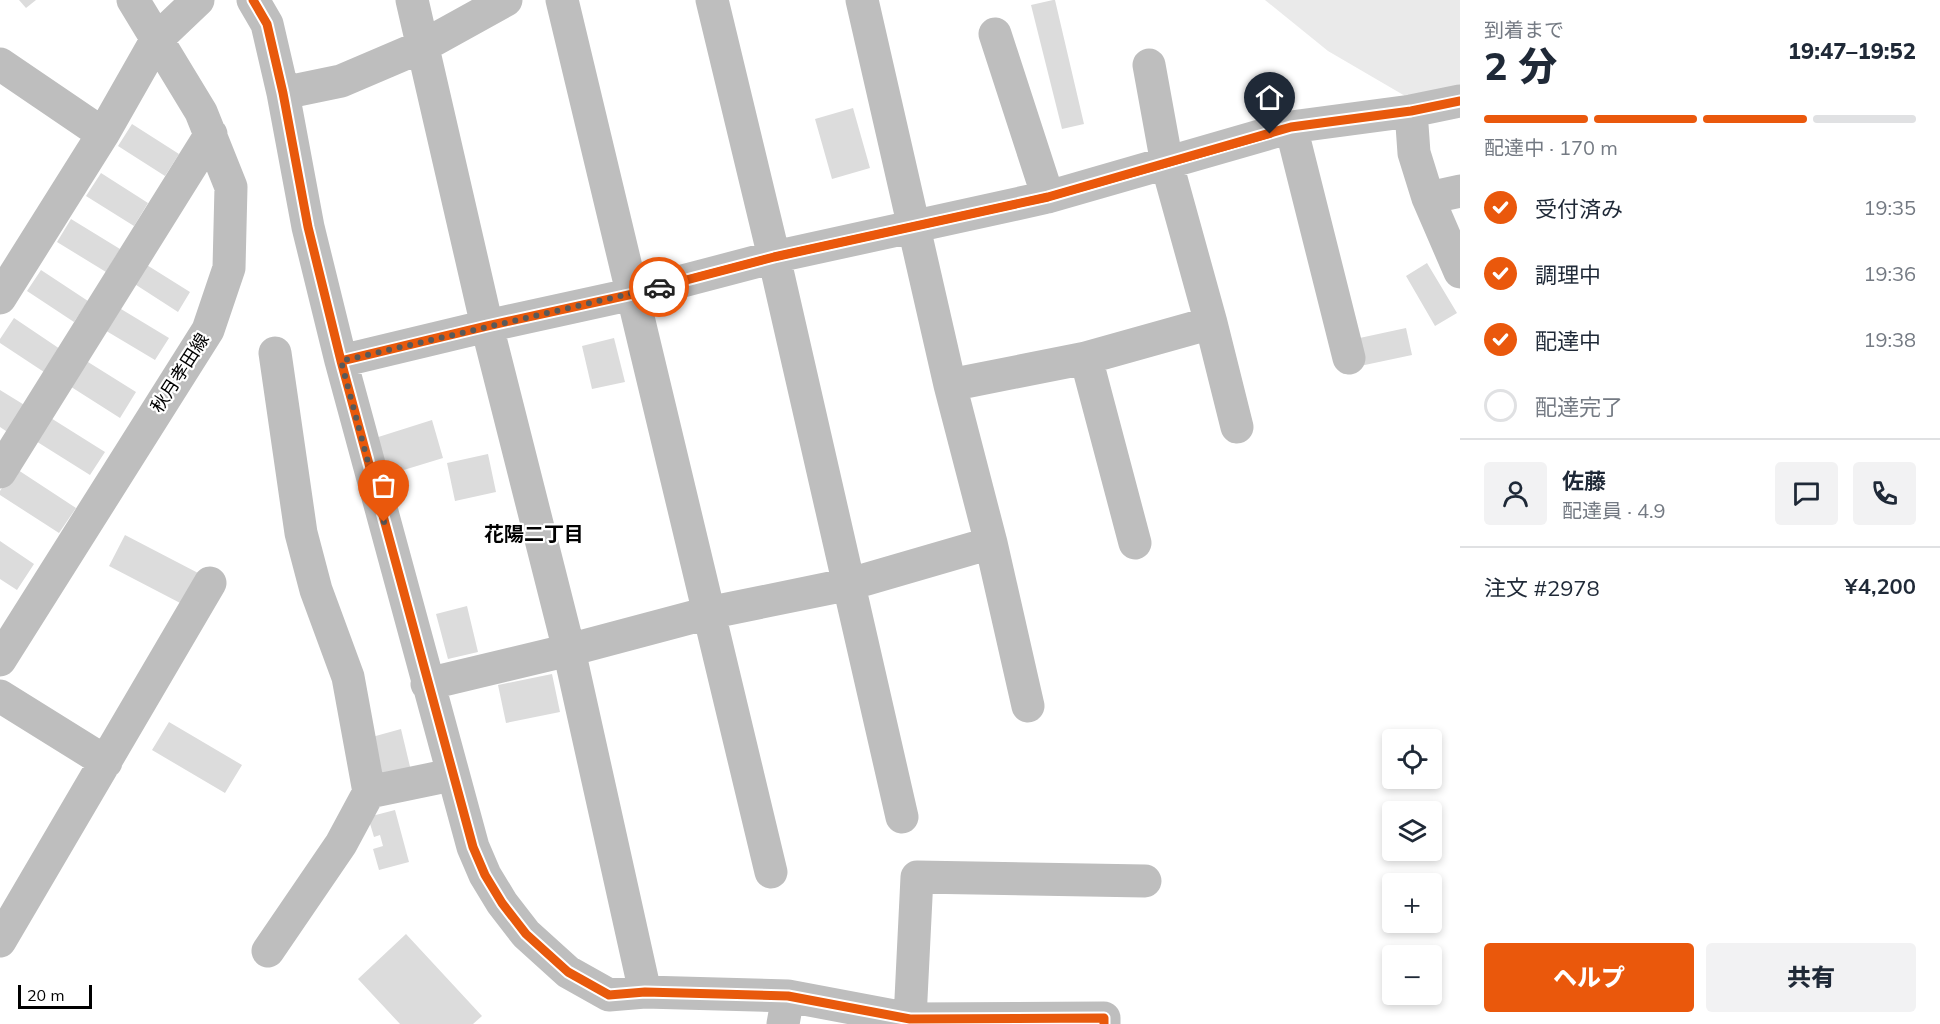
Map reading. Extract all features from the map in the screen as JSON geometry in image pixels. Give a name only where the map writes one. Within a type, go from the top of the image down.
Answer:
[{"type":"street","name":"秋月孝田線","points":[[0,660],[208,330],[229,268],[231,187],[201,112],[133,0]]},
{"type":"street","points":[[0,298],[103,134],[157,39],[198,0]]},
{"type":"street","points":[[254,0],[267,24],[283,93],[308,226],[341,361],[452,775],[473,847],[484,875],[526,934],[568,972],[609,995],[645,992],[786,1010],[910,1018],[1104,1018],[1104,1024]]},
{"type":"street","points":[[412,0],[487,326],[569,650],[645,992]]},
{"type":"street","points":[[283,93],[340,81],[423,46],[506,0]]},
{"type":"street","points":[[562,0],[771,872]]},
{"type":"street","points":[[712,0],[774,257],[902,817]]},
{"type":"street","points":[[862,0],[950,385],[991,543],[1028,706]]},
{"type":"street","points":[[995,34],[1048,197]]},
{"type":"street","points":[[0,64],[103,134]]},
{"type":"street","points":[[1149,65],[1167,164],[1237,427]]},
{"type":"street","points":[[341,361],[633,294],[774,257],[1048,197],[1291,127],[1411,111],[1460,100]]},
{"type":"street","points":[[1411,111],[1414,153],[1428,198],[1460,272]]},
{"type":"street","points":[[1291,127],[1349,358]]},
{"type":"street","points":[[0,472],[211,134]]},
{"type":"street","points":[[1428,198],[1460,191]]},
{"type":"street","points":[[950,385],[1086,358],[1211,323]]},
{"type":"street","points":[[268,951],[341,844],[369,792],[348,677],[316,591],[301,532],[275,353]]},
{"type":"street","points":[[1086,358],[1135,543]]},
{"type":"street","points":[[427,684],[569,650],[708,613],[850,584],[991,543]]},
{"type":"street","points":[[0,940],[210,583]]},
{"type":"street","points":[[0,696],[106,762]]},
{"type":"street","points":[[369,792],[452,775]]},
{"type":"street","points":[[910,1018],[917,877],[1145,880]]},
{"type":"shaded area","points":[[1265,0],[1460,0],[1460,114],[1424,107],[1328,51]]},
{"type":"building","points":[[19,0],[36,0],[26,8]]},
{"type":"building","points":[[1055,0],[1084,124],[1062,129],[1031,5]]},
{"type":"building","points":[[853,108],[870,168],[832,179],[815,119]]},
{"type":"building","points":[[132,124],[179,154],[165,176],[118,146]]},
{"type":"building","points":[[101,173],[148,203],[134,226],[86,196]]},
{"type":"building","points":[[71,219],[120,249],[106,272],[57,242]]},
{"type":"building","points":[[142,262],[190,292],[178,312],[130,281]]},
{"type":"building","points":[[1427,263],[1457,313],[1435,326],[1406,276]]},
{"type":"building","points":[[41,270],[88,301],[74,322],[27,291]]},
{"type":"building","points":[[116,306],[169,338],[155,360],[103,329]]},
{"type":"building","points":[[14,318],[60,349],[44,372],[0,343],[0,339]]},
{"type":"building","points":[[1406,328],[1412,355],[1360,366],[1355,339]]},
{"type":"building","points":[[614,338],[625,382],[592,389],[582,346]]},
{"type":"building","points":[[80,357],[136,392],[120,418],[65,383]]},
{"type":"building","points":[[0,390],[26,406],[9,433],[0,427]]},
{"type":"building","points":[[46,415],[105,452],[90,475],[31,438]]},
{"type":"building","points":[[432,420],[443,458],[384,476],[372,439]]},
{"type":"building","points":[[488,454],[496,492],[455,501],[447,463]]},
{"type":"building","points":[[15,468],[76,508],[59,533],[0,495],[0,491]]},
{"type":"building","points":[[125,535],[200,574],[184,605],[109,566]]},
{"type":"building","points":[[0,541],[34,564],[17,590],[0,579]]},
{"type":"building","points":[[467,606],[478,652],[448,659],[436,614]]},
{"type":"building","points":[[552,674],[560,712],[506,723],[498,685]]},
{"type":"building","points":[[169,722],[242,765],[225,793],[152,750]]},
{"type":"building","points":[[401,729],[412,775],[384,782],[372,737]]},
{"type":"building","points":[[395,810],[409,862],[379,870],[373,849],[383,846],[380,835],[374,837],[368,817]]},
{"type":"building","points":[[406,934],[482,1016],[473,1024],[400,1024],[358,979]]},
{"type":"cycle path","points":[[253,0],[267,24],[283,93],[308,227],[341,361],[473,847],[485,875],[502,903],[526,934],[568,972],[609,995],[645,992],[788,996],[910,1019],[1104,1018],[1104,1024]]},
{"type":"cycle path","points":[[341,361],[633,294],[774,257],[1048,197],[1291,127],[1411,111],[1460,101]]},
{"type":"way so far","points":[[384,522],[341,361],[659,287]]},
{"type":"district","name":"花陽二丁目","points":[[534,534]]},
{"type":"route","points":[[659,287],[774,257],[1048,197],[1270,134]]}]
